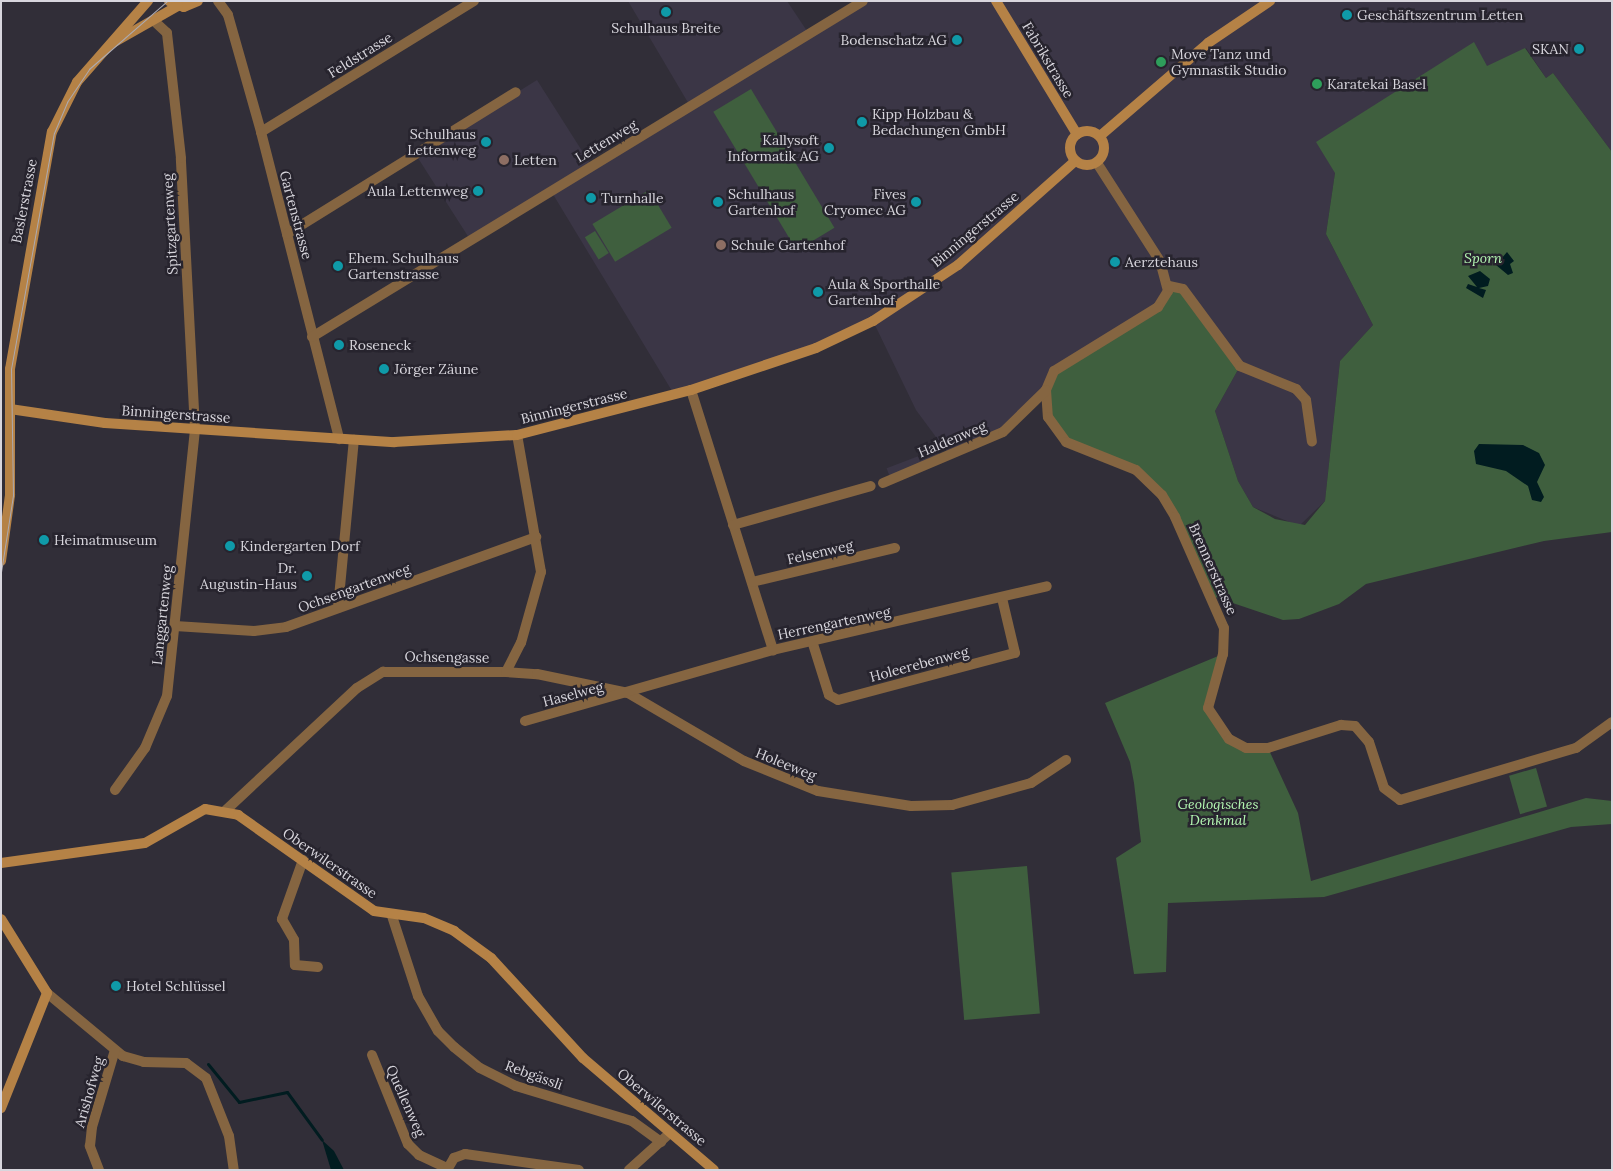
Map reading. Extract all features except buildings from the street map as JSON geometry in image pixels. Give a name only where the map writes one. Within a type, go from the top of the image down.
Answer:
[{"type":"street","name":"Baslerstrasse","points":[[1,561],[10,495],[10,409],[19,303],[52,132],[77,82],[148,1]]},
{"type":"street","points":[[173,4],[198,1]]},
{"type":"street","name":"Gartenstrasse","points":[[218,1],[228,15],[261,132],[339,439]]},
{"type":"street","name":"Feldstrasse","points":[[261,132],[474,1]]},
{"type":"street","name":"Lettenweg","points":[[312,337],[863,1]]},
{"type":"street","name":"Fabrikstrasse","points":[[996,1],[1077,134]]},
{"type":"street","points":[[1100,136],[1208,43],[1270,1]]},
{"type":"street","name":"Baslerstrasse","points":[[111,44],[155,22],[173,4]]},
{"type":"street","name":"Spitzgartenweg","points":[[155,22],[167,32],[181,158],[195,429]]},
{"type":"street","points":[[287,234],[516,92]]},
{"type":"street","points":[[1086,130],[1100,136],[1105,150],[1097,163],[1086,166],[1075,161],[1070,150],[1077,134],[1086,130]]},
{"type":"street","name":"Binningerstrasse","points":[[10,409],[195,429],[354,440],[394,442],[517,435],[691,390],[816,348],[873,321],[958,265],[1075,161]]},
{"type":"street","points":[[1046,390],[1054,371],[1066,360],[1158,307],[1169,286],[1160,261],[1097,163]]},
{"type":"street","points":[[1169,286],[1183,289],[1240,366],[1296,389],[1306,400],[1312,442]]},
{"type":"street","points":[[691,390],[773,650]]},
{"type":"street","name":"Haldenweg","points":[[883,482],[1002,432],[1046,390]]},
{"type":"street","name":"Brennerstrasse","points":[[1046,390],[1048,418],[1066,442],[1136,470],[1162,495],[1175,517],[1224,628],[1223,654],[1208,708],[1229,739],[1246,748],[1268,748],[1341,725],[1356,726],[1369,742],[1384,788],[1400,800],[1576,748],[1612,722]]},
{"type":"street","name":"Langgartenweg","points":[[115,790],[145,748],[160,716],[175,626],[195,429]]},
{"type":"street","name":"Ochsengasse","points":[[225,810],[357,688],[383,672],[506,672],[521,643],[541,572],[517,435]]},
{"type":"street","points":[[338,608],[354,440]]},
{"type":"street","points":[[733,525],[871,486]]},
{"type":"street","name":"Ochsengartenweg","points":[[175,626],[270,630],[338,608],[536,537]]},
{"type":"street","name":"Felsenweg","points":[[752,582],[895,548]]},
{"type":"street","name":"Herrengartenweg","points":[[628,693],[773,650],[813,644],[1047,586]]},
{"type":"street","name":"Holeerebenweg","points":[[813,644],[830,695],[838,700],[1015,653],[1002,598]]},
{"type":"street","name":"Holeeweg","points":[[506,672],[628,693],[744,762],[818,791],[911,806],[952,805],[1031,783],[1066,760]]},
{"type":"street","name":"Haselweg","points":[[525,721],[628,693]]},
{"type":"street","points":[[1,863],[145,843],[190,814],[205,809],[225,810]]},
{"type":"street","name":"Oberwilerstrasse","points":[[225,810],[303,860],[374,910],[392,916],[432,922],[454,931],[491,958],[583,1058],[714,1170]]},
{"type":"street","points":[[303,860],[282,919],[294,940],[295,965],[318,966]]},
{"type":"street","name":"Rebgässli","points":[[392,916],[418,996],[438,1031],[454,1047],[480,1068],[516,1086],[632,1121],[661,1142]]},
{"type":"street","points":[[1,919],[47,993],[116,1050],[144,1062],[186,1063],[206,1078],[230,1136],[234,1170]]},
{"type":"street","points":[[1,1108],[47,993]]},
{"type":"street","name":"Arishofweg","points":[[98,1170],[90,1146],[92,1127],[116,1050]]},
{"type":"street","name":"Quellenweg","points":[[372,1055],[408,1144],[419,1155],[447,1169]]},
{"type":"street","points":[[629,1170],[670,1133]]},
{"type":"street","points":[[447,1169],[454,1158],[465,1154],[579,1170]]},
{"type":"shaded area","points":[[628,1],[787,1],[809,34],[863,1],[1612,1],[1612,152],[1553,73],[1546,78],[1526,48],[1335,173],[1326,234],[1373,325],[1340,361],[1325,501],[1299,526],[1253,507],[1238,481],[1215,411],[1240,366],[1158,307],[1046,390],[1003,432],[950,456],[916,410],[873,321],[816,348],[672,391],[551,191],[471,241],[416,155],[537,80],[591,165],[690,106]]},
{"type":"shaded area","points":[[1507,252],[1514,261],[1510,264],[1513,273],[1508,275],[1496,265]]},
{"type":"shaded area","points":[[1480,271],[1490,279],[1488,286],[1479,288],[1486,290],[1483,298],[1466,288],[1468,284],[1477,287],[1468,276]]},
{"type":"shaded area","points":[[1479,444],[1523,445],[1539,453],[1545,465],[1537,482],[1544,497],[1541,502],[1532,500],[1528,486],[1506,471],[1476,464],[1474,451]]},
{"type":"shaded area","points":[[937,449],[940,457],[890,477],[887,468]]},
{"type":"shaded area","points":[[322,1140],[334,1151],[344,1170],[331,1170]]},
{"type":"green space","name":"Sporn","points":[[1474,42],[1487,66],[1525,48],[1546,78],[1553,73],[1612,152],[1612,532],[1544,541],[1366,584],[1339,604],[1299,619],[1283,620],[1209,595],[1175,517],[1136,471],[1092,455],[1054,429],[1046,390],[1054,371],[1158,307],[1169,286],[1183,289],[1240,366],[1215,411],[1238,481],[1253,507],[1275,519],[1305,525],[1325,501],[1340,361],[1373,325],[1326,234],[1335,173],[1316,142]]},
{"type":"green space","points":[[751,89],[834,228],[797,251],[713,112]]},
{"type":"green space","points":[[649,190],[672,228],[615,262],[592,224]]},
{"type":"green space","points":[[595,231],[609,253],[599,259],[585,237]]},
{"type":"green space","name":"Geologisches Denkmal","points":[[1223,654],[1208,708],[1229,739],[1268,748],[1298,813],[1311,881],[1586,798],[1612,801],[1612,824],[1571,827],[1324,897],[1168,903],[1166,972],[1134,974],[1116,858],[1141,842],[1130,762],[1105,703]]},
{"type":"green space","points":[[1536,768],[1547,806],[1520,814],[1509,776]]},
{"type":"green space","points":[[1027,866],[1040,1013],[964,1020],[951,873]]},
{"type":"waterway","points":[[208,1064],[239,1102],[287,1092],[322,1140]]},
{"type":"tram line","points":[[1,572],[13,495],[11,369],[54,133],[67,102],[89,69],[167,1]]},
{"type":"place","name":"Schulhaus Breite","points":[[666,12]]},
{"type":"place","name":"Geschäftszentrum Letten","points":[[1347,15]]},
{"type":"place","name":"Bodenschatz AG","points":[[957,40]]},
{"type":"place","name":"SKAN","points":[[1579,49]]},
{"type":"place","name":"Move Tanz und Gymnastik Studio","points":[[1161,62]]},
{"type":"place","name":"Karatekai Basel","points":[[1317,84]]},
{"type":"place","name":"Kipp Holzbau & Bedachungen GmbH","points":[[862,122]]},
{"type":"place","name":"Schulhaus Lettenweg","points":[[486,142]]},
{"type":"place","name":"Kallysoft Informatik AG","points":[[829,148]]},
{"type":"place","name":"Letten","points":[[504,160]]},
{"type":"place","name":"Aula Lettenweg","points":[[478,191]]},
{"type":"place","name":"Turnhalle","points":[[591,198]]},
{"type":"place","name":"Schulhaus Gartenhof","points":[[718,202]]},
{"type":"place","name":"Fives Cryomec AG","points":[[916,202]]},
{"type":"place","name":"Schule Gartenhof","points":[[721,245]]},
{"type":"place","name":"Aerztehaus","points":[[1115,262]]},
{"type":"place","name":"Ehem. Schulhaus Gartenstrasse","points":[[338,266]]},
{"type":"place","name":"Aula & Sporthalle Gartenhof","points":[[818,292]]},
{"type":"place","name":"Roseneck","points":[[339,345]]},
{"type":"place","name":"Jörger Zäune","points":[[384,369]]},
{"type":"place","name":"Heimatmuseum","points":[[44,540]]},
{"type":"place","name":"Kindergarten Dorf","points":[[230,546]]},
{"type":"place","name":"Dr. Augustin-Haus","points":[[307,576]]},
{"type":"place","name":"Hotel Schlüssel","points":[[116,986]]}]
